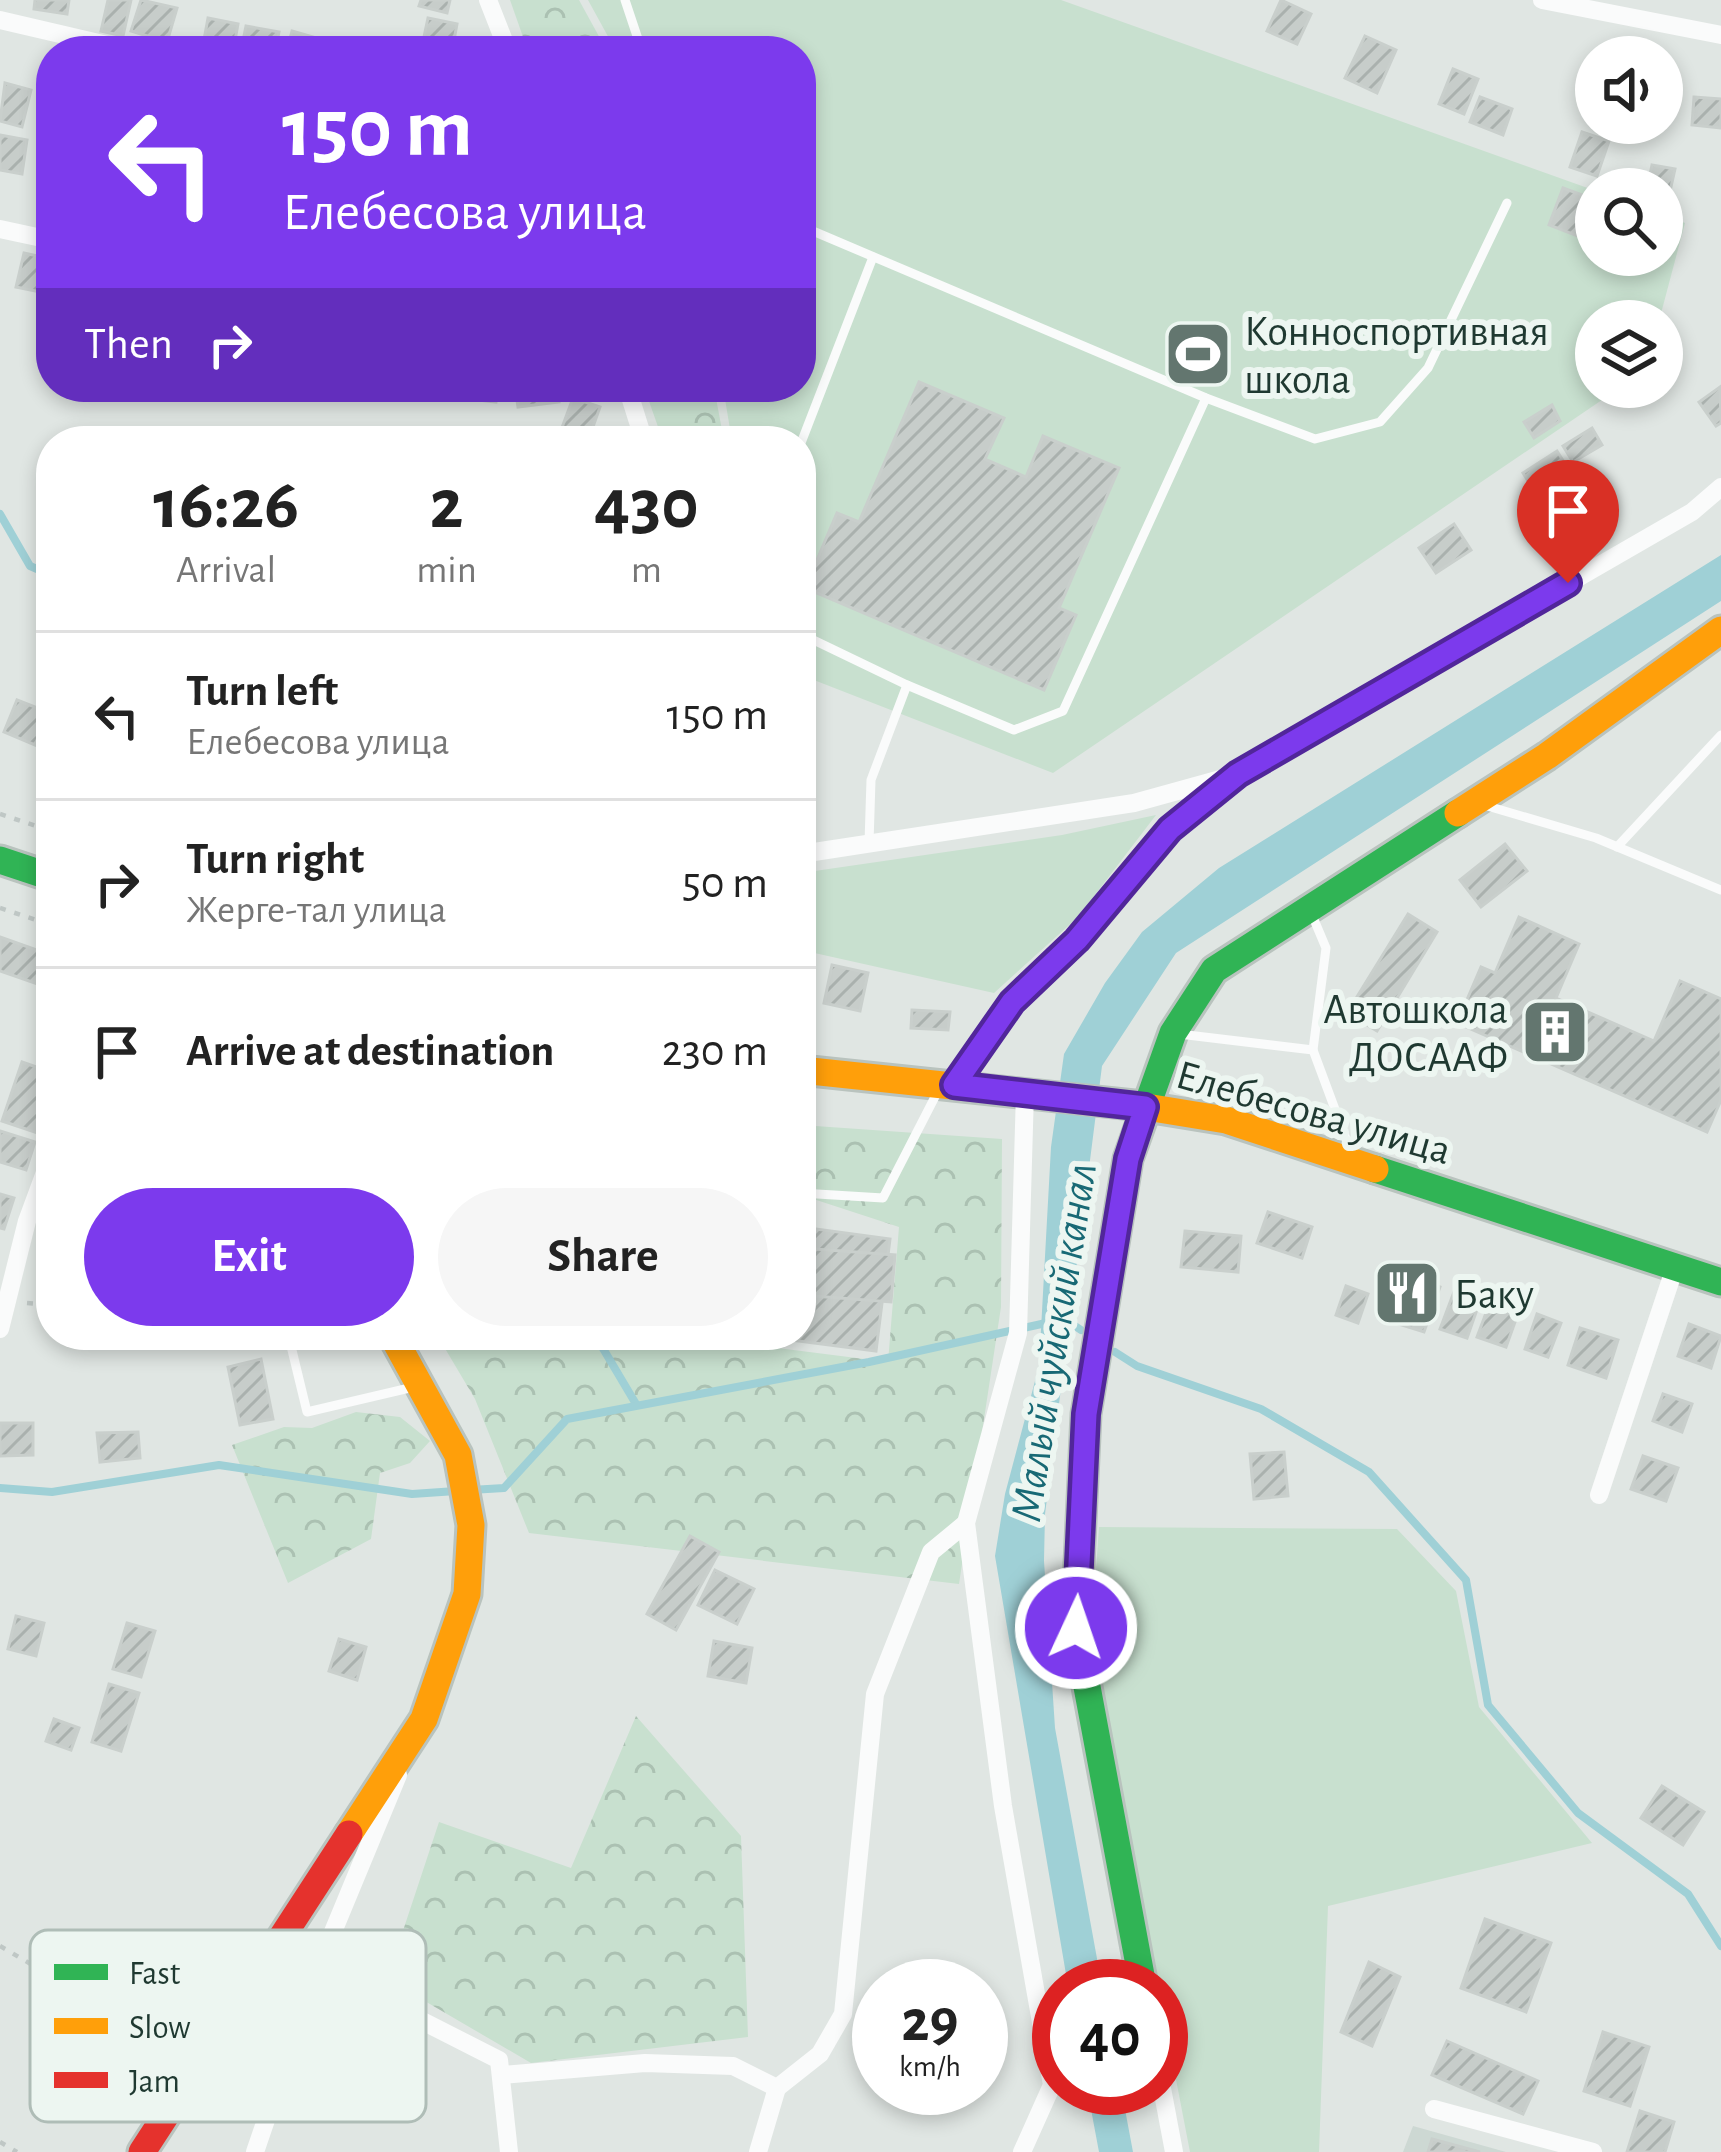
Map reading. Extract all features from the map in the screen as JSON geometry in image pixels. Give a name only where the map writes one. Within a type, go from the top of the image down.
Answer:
[{"type":"street","points":[[488,0],[502,36]]},
{"type":"street","points":[[1542,0],[1721,35]]},
{"type":"street","points":[[0,20],[69,36]]},
{"type":"street","points":[[0,229],[36,237]]},
{"type":"street","points":[[948,1085],[1012,1002],[1077,940],[1170,829],[1238,774],[1692,512],[1721,487]]},
{"type":"street","points":[[1138,1959],[1076,1628],[1086,1414],[1139,1106],[1173,1034],[1214,970],[1547,756],[1721,630]]},
{"type":"street","points":[[816,852],[1134,803],[1238,774]]},
{"type":"street","points":[[0,860],[36,873]]},
{"type":"street","name":"Елебесова улица","points":[[816,1072],[1031,1093],[1226,1120],[1721,1282]]},
{"type":"street","points":[[1022,2152],[1052,2085],[1004,1806],[966,1522],[1018,1333],[1022,1112],[1031,1093]]},
{"type":"street","points":[[1,1329],[36,1197]]},
{"type":"street","points":[[1599,1495],[1675,1268]]},
{"type":"street","points":[[335,1930],[424,1719],[466,1594],[471,1525],[458,1456],[401,1350]]},
{"type":"street","points":[[758,2152],[777,2088],[820,2054],[843,2014],[874,1694],[932,1552],[966,1522]]},
{"type":"street","points":[[286,1930],[424,1719]]},
{"type":"street","points":[[426,2023],[499,2060],[508,2152]]},
{"type":"street","points":[[501,2074],[645,2063],[734,2066],[777,2088]]},
{"type":"street","points":[[1434,2109],[1593,2152]]},
{"type":"street","points":[[1167,2115],[1174,2152]]},
{"type":"street","points":[[142,2152],[161,2122]]},
{"type":"street","points":[[255,2152],[265,2122]]},
{"type":"lane","points":[[625,0],[637,36]]},
{"type":"lane","points":[[816,232],[1206,398],[1316,439],[1380,422],[1428,368],[1507,203]]},
{"type":"lane","points":[[808,426],[873,256]]},
{"type":"lane","points":[[816,641],[1014,730],[1064,711],[1206,398]]},
{"type":"lane","points":[[869,843],[872,780],[907,685]]},
{"type":"lane","points":[[1617,847],[1721,735]]},
{"type":"lane","points":[[1474,802],[1617,847],[1721,890]]},
{"type":"lane","points":[[1310,909],[1326,948],[1313,1050],[1355,1163]]},
{"type":"lane","points":[[1173,1034],[1313,1050]]},
{"type":"lane","points":[[816,1194],[883,1198],[948,1085]]},
{"type":"lane","points":[[292,1350],[308,1412],[421,1386]]},
{"type":"path","points":[[0,814],[36,826]]},
{"type":"path","points":[[0,908],[36,921]]},
{"type":"path","points":[[0,1946],[30,1964]]},
{"type":"path","points":[[0,2142],[17,2152]]},
{"type":"shaded area","points":[[1413,2126],[1506,2152],[1403,2152]]},
{"type":"green space","points":[[510,0],[579,0],[599,36],[523,36]]},
{"type":"green space","name":"Конноспортивная школа","points":[[588,0],[1061,0],[1575,184],[1575,276],[1671,276],[1665,300],[1575,300],[1575,408],[1590,408],[1053,773],[816,681],[816,426],[730,426],[726,402],[816,402],[816,36],[608,36]]},
{"type":"green space","points":[[649,402],[717,402],[721,426],[658,426]]},
{"type":"green space","points":[[1156,815],[1078,917],[994,993],[816,953],[816,871],[1062,835]]},
{"type":"green space","points":[[816,1126],[1002,1139],[1001,1307],[959,1584],[529,1533],[475,1399],[446,1350],[794,1350],[888,1362],[899,1227],[816,1200]]},
{"type":"green space","points":[[356,1412],[400,1417],[430,1441],[410,1463],[380,1473],[371,1539],[288,1583],[232,1445],[284,1427],[312,1428]]},
{"type":"green space","points":[[1099,1527],[1397,1529],[1456,1591],[1479,1707],[1592,1843],[1328,1906],[1319,2152],[1190,2152],[1183,2115],[1188,2115],[1188,1959],[1153,1959],[1091,1639]]},
{"type":"green space","points":[[636,1716],[741,1836],[748,2037],[531,2063],[426,2002],[426,1930],[403,1930],[439,1822],[571,1868]]},
{"type":"water","name":"Малый чуйский канал","points":[[1721,555],[1721,601],[1176,953],[1102,1066],[1045,1514],[1055,1728],[1097,1959],[1063,1959],[995,1556],[1005,1494],[1039,1366],[1051,1147],[1064,1054],[1105,983],[1142,932],[1219,868]]},
{"type":"water","points":[[1092,2115],[1126,2115],[1133,2152],[1099,2152]]},
{"type":"building","points":[[35,0],[69,0],[67,14],[34,9]]},
{"type":"building","points":[[108,0],[131,0],[123,36],[101,31]]},
{"type":"building","points":[[141,0],[177,8],[169,36],[131,31]]},
{"type":"building","points":[[421,0],[450,0],[447,13],[419,6]]},
{"type":"building","points":[[1281,0],[1311,14],[1297,44],[1267,31]]},
{"type":"building","points":[[208,18],[238,24],[236,36],[205,36]]},
{"type":"building","points":[[428,18],[457,24],[455,36],[424,36]]},
{"type":"building","points":[[246,26],[279,32],[278,36],[244,36]]},
{"type":"building","points":[[1365,36],[1396,50],[1377,93],[1345,78]]},
{"type":"building","points":[[1453,69],[1478,79],[1464,114],[1439,104]]},
{"type":"building","points":[[5,83],[31,90],[22,127],[0,121]]},
{"type":"building","points":[[1480,97],[1512,109],[1503,135],[1470,122]]},
{"type":"building","points":[[1694,97],[1721,99],[1721,128],[1692,125]]},
{"type":"building","points":[[0,135],[27,140],[22,174],[0,170]]},
{"type":"building","points":[[1578,144],[1608,144],[1600,168],[1570,167]]},
{"type":"building","points":[[1563,188],[1575,192],[1575,235],[1549,225]]},
{"type":"building","points":[[24,253],[36,256],[36,291],[16,287]]},
{"type":"building","points":[[919,382],[1004,418],[985,459],[1026,477],[1043,436],[1119,468],[1059,608],[1076,615],[1044,690],[816,593],[816,562],[837,513],[859,522]]},
{"type":"building","points":[[1720,387],[1721,423],[1716,426],[1699,402]]},
{"type":"building","points":[[517,402],[559,402],[518,407]]},
{"type":"building","points":[[572,402],[600,407],[593,426],[563,426]]},
{"type":"building","points":[[1552,405],[1560,421],[1534,438],[1524,422]]},
{"type":"building","points":[[1592,428],[1602,445],[1573,462],[1563,446]]},
{"type":"building","points":[[1557,451],[1574,478],[1539,499],[1523,473]]},
{"type":"building","points":[[1454,524],[1471,550],[1436,573],[1419,548]]},
{"type":"building","points":[[17,700],[36,707],[35,745],[4,732]]},
{"type":"building","points":[[1505,844],[1527,871],[1481,907],[1460,880]]},
{"type":"building","points":[[1408,914],[1437,932],[1377,1031],[1347,1013]]},
{"type":"building","name":"Автошкола ДОСААФ","points":[[1519,917],[1579,944],[1556,998],[1654,1041],[1680,981],[1721,999],[1721,1100],[1707,1132],[1457,1023],[1481,967],[1495,973]]},
{"type":"building","points":[[0,937],[36,950],[35,983],[0,971]]},
{"type":"building","points":[[832,965],[868,973],[860,1011],[824,1003]]},
{"type":"building","points":[[912,1010],[950,1012],[948,1030],[911,1028]]},
{"type":"building","points":[[22,1062],[36,1067],[36,1132],[2,1121]]},
{"type":"building","points":[[0,1131],[35,1142],[26,1170],[0,1162]]},
{"type":"building","points":[[0,1194],[14,1198],[4,1229],[0,1228]]},
{"type":"building","points":[[1268,1212],[1312,1227],[1302,1258],[1257,1243]]},
{"type":"building","points":[[816,1229],[890,1239],[876,1351],[816,1343]]},
{"type":"building","points":[[1185,1231],[1241,1236],[1238,1272],[1181,1267]]},
{"type":"building","points":[[816,1249],[895,1255],[891,1302],[816,1296]]},
{"type":"building","points":[[1405,1275],[1440,1287],[1424,1332],[1389,1321]]},
{"type":"building","points":[[1346,1286],[1368,1294],[1358,1323],[1336,1315]]},
{"type":"building","points":[[1454,1292],[1480,1301],[1467,1338],[1440,1329]]},
{"type":"building","points":[[1492,1297],[1520,1308],[1506,1347],[1477,1337]]},
{"type":"building","points":[[1537,1314],[1561,1323],[1548,1357],[1525,1349]]},
{"type":"building","points":[[1689,1324],[1721,1336],[1711,1368],[1678,1356]]},
{"type":"building","points":[[1580,1328],[1618,1340],[1606,1378],[1568,1365]]},
{"type":"building","points":[[261,1359],[273,1419],[240,1425],[228,1367]]},
{"type":"building","points":[[1663,1394],[1692,1404],[1682,1432],[1653,1421]]},
{"type":"building","points":[[0,1423],[33,1423],[33,1455],[0,1456]]},
{"type":"building","points":[[138,1432],[140,1458],[100,1462],[97,1433]]},
{"type":"building","points":[[1284,1452],[1288,1496],[1254,1499],[1250,1454]]},
{"type":"building","points":[[1643,1456],[1678,1468],[1666,1501],[1631,1489]]},
{"type":"building","points":[[690,1536],[719,1552],[676,1630],[647,1614]]},
{"type":"building","points":[[715,1570],[754,1589],[737,1624],[698,1605]]},
{"type":"building","points":[[16,1616],[44,1623],[36,1656],[8,1649]]},
{"type":"building","points":[[127,1623],[155,1631],[141,1677],[113,1669]]},
{"type":"building","points":[[339,1639],[366,1647],[357,1680],[329,1671]]},
{"type":"building","points":[[714,1641],[752,1648],[746,1683],[708,1676]]},
{"type":"building","points":[[109,1684],[139,1693],[121,1751],[92,1742]]},
{"type":"building","points":[[54,1719],[79,1728],[71,1750],[46,1741]]},
{"type":"building","points":[[1662,1786],[1704,1812],[1683,1845],[1641,1818]]},
{"type":"building","points":[[1485,1919],[1551,1943],[1526,2012],[1461,1988]]},
{"type":"building","points":[[1369,1962],[1400,1977],[1372,2046],[1341,2032]]},
{"type":"building","points":[[1603,2032],[1649,2047],[1630,2106],[1584,2091]]},
{"type":"building","points":[[1447,2041],[1538,2081],[1523,2114],[1432,2075]]},
{"type":"building","points":[[1640,2111],[1674,2122],[1665,2152],[1627,2152]]},
{"type":"building","points":[[1432,2139],[1480,2152],[1428,2152]]},
{"type":"waterway","points":[[0,514],[36,569]]},
{"type":"waterway","name":"Малый чуйский канал","points":[[471,1490],[504,1488],[567,1419],[1046,1323]]},
{"type":"waterway","name":"Малый чуйский канал","points":[[1072,1324],[1081,1330]]},
{"type":"waterway","points":[[604,1350],[636,1404]]},
{"type":"waterway","points":[[1115,1352],[1137,1366],[1261,1409],[1369,1472],[1466,1580],[1488,1705],[1578,1813],[1688,1894],[1721,1946]]},
{"type":"waterway","points":[[0,1488],[52,1492],[219,1465],[412,1494],[456,1491]]},
{"type":"traffic: fast","points":[[1138,1959],[1076,1628],[1086,1414],[1128,1159],[1173,1033],[1214,970],[1458,813]]},
{"type":"traffic: fast","points":[[0,860],[36,872]]},
{"type":"traffic: fast","points":[[1375,1169],[1721,1282]]},
{"type":"traffic: slow","points":[[1458,813],[1547,756],[1721,630]]},
{"type":"traffic: slow","points":[[816,1072],[1134,1105],[1226,1120],[1375,1169]]},
{"type":"traffic: slow","points":[[349,1834],[424,1719],[467,1594],[471,1525],[458,1455],[400,1350]]},
{"type":"traffic: jam","points":[[287,1930],[349,1834]]},
{"type":"traffic: jam","points":[[142,2152],[162,2122]]},
{"type":"place","name":"Конноспортивная школа","points":[[1198,354]]},
{"type":"place","name":"Автошкола ДОСААФ","points":[[1555,1032]]},
{"type":"place","name":"Баку","points":[[1407,1293]]},
{"type":"route","points":[[1076,1628],[1086,1414],[1128,1159],[1145,1107],[954,1085],[1012,1002],[1077,940],[1170,829],[1238,774],[1568,583]]}]
